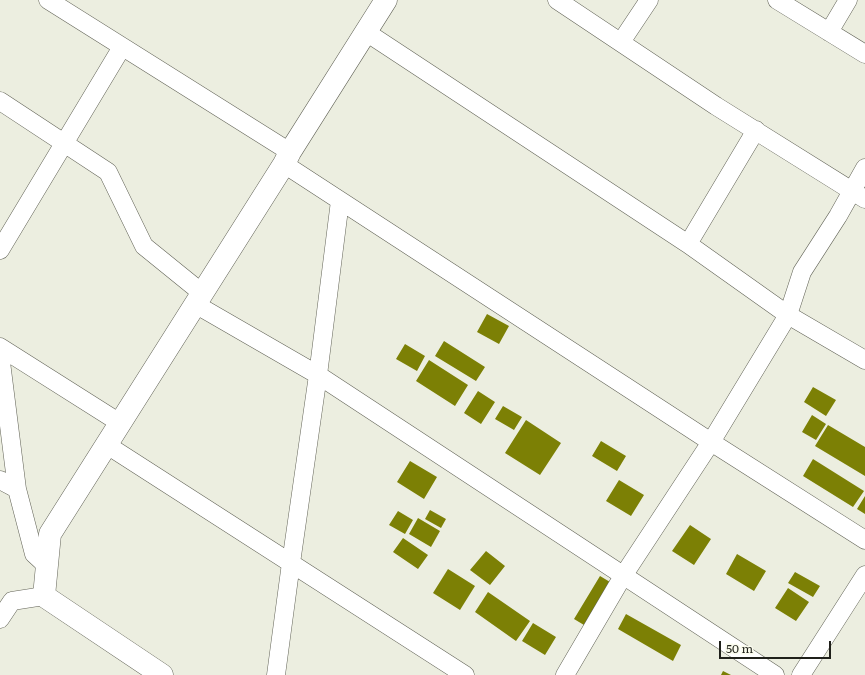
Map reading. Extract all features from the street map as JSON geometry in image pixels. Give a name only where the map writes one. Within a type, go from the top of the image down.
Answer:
[{"type":"street","points":[[48,0],[122,47],[287,158],[340,201],[711,442],[865,540]]},
{"type":"street","points":[[44,596],[50,534],[386,0]]},
{"type":"street","points":[[557,0],[716,106],[858,195]]},
{"type":"street","points":[[621,42],[649,0]]},
{"type":"street","points":[[777,0],[865,54]]},
{"type":"street","points":[[829,32],[848,0]]},
{"type":"street","points":[[366,32],[688,244],[788,315],[865,360]]},
{"type":"street","points":[[0,250],[122,47]]},
{"type":"street","points":[[0,101],[108,172],[144,246],[199,299],[318,375],[775,675]]},
{"type":"street","points":[[688,244],[756,130]]},
{"type":"street","points":[[565,675],[624,576],[711,442],[788,315],[802,272],[838,216],[858,195],[865,168]]},
{"type":"street","points":[[276,675],[318,375],[340,201]]},
{"type":"street","points":[[0,347],[120,424]]},
{"type":"street","points":[[0,354],[17,489],[34,554],[47,566]]},
{"type":"street","points":[[106,445],[465,675]]},
{"type":"street","points":[[0,480],[17,489]]},
{"type":"street","points":[[801,675],[865,575]]},
{"type":"street","points":[[0,619],[6,597],[44,596],[162,675]]},
{"type":"building","points":[[487,314],[509,326],[499,344],[477,332]]},
{"type":"building","points":[[444,341],[485,367],[476,381],[435,356]]},
{"type":"building","points":[[405,344],[425,356],[417,371],[396,359]]},
{"type":"building","points":[[429,360],[468,385],[455,406],[416,381]]},
{"type":"building","points":[[813,387],[836,400],[826,416],[804,402]]},
{"type":"building","points":[[478,391],[495,402],[481,424],[464,413]]},
{"type":"building","points":[[503,406],[522,417],[514,430],[495,419]]},
{"type":"building","points":[[812,415],[826,424],[816,440],[802,432]]},
{"type":"building","points":[[526,420],[561,443],[540,475],[505,453]]},
{"type":"building","points":[[828,425],[865,447],[865,476],[815,446]]},
{"type":"building","points":[[601,441],[626,456],[617,471],[592,456]]},
{"type":"building","points":[[813,459],[864,491],[853,507],[803,476]]},
{"type":"building","points":[[410,461],[437,477],[424,499],[397,482]]},
{"type":"building","points":[[619,480],[644,495],[631,516],[606,501]]},
{"type":"building","points":[[865,496],[865,514],[857,509]]},
{"type":"building","points":[[430,510],[446,519],[441,528],[425,519]]},
{"type":"building","points":[[398,511],[413,520],[405,534],[389,525]]},
{"type":"building","points":[[418,518],[440,531],[431,547],[409,534]]},
{"type":"building","points":[[690,525],[711,539],[694,565],[672,551]]},
{"type":"building","points":[[403,538],[428,555],[418,569],[393,552]]},
{"type":"building","points":[[486,551],[505,566],[490,585],[470,570]]},
{"type":"building","points":[[737,554],[766,571],[754,591],[726,574]]},
{"type":"building","points":[[448,569],[475,586],[460,610],[433,593]]},
{"type":"building","points":[[795,572],[820,586],[813,597],[788,583]]},
{"type":"building","points":[[600,576],[615,585],[589,628],[574,619]]},
{"type":"building","points":[[788,588],[809,602],[796,621],[775,608]]},
{"type":"building","points":[[488,592],[530,621],[516,641],[475,612]]},
{"type":"building","points":[[626,614],[681,645],[673,661],[618,629]]},
{"type":"building","points":[[533,623],[556,637],[545,655],[522,641]]},
{"type":"building","points":[[723,671],[731,675],[721,675]]}]
